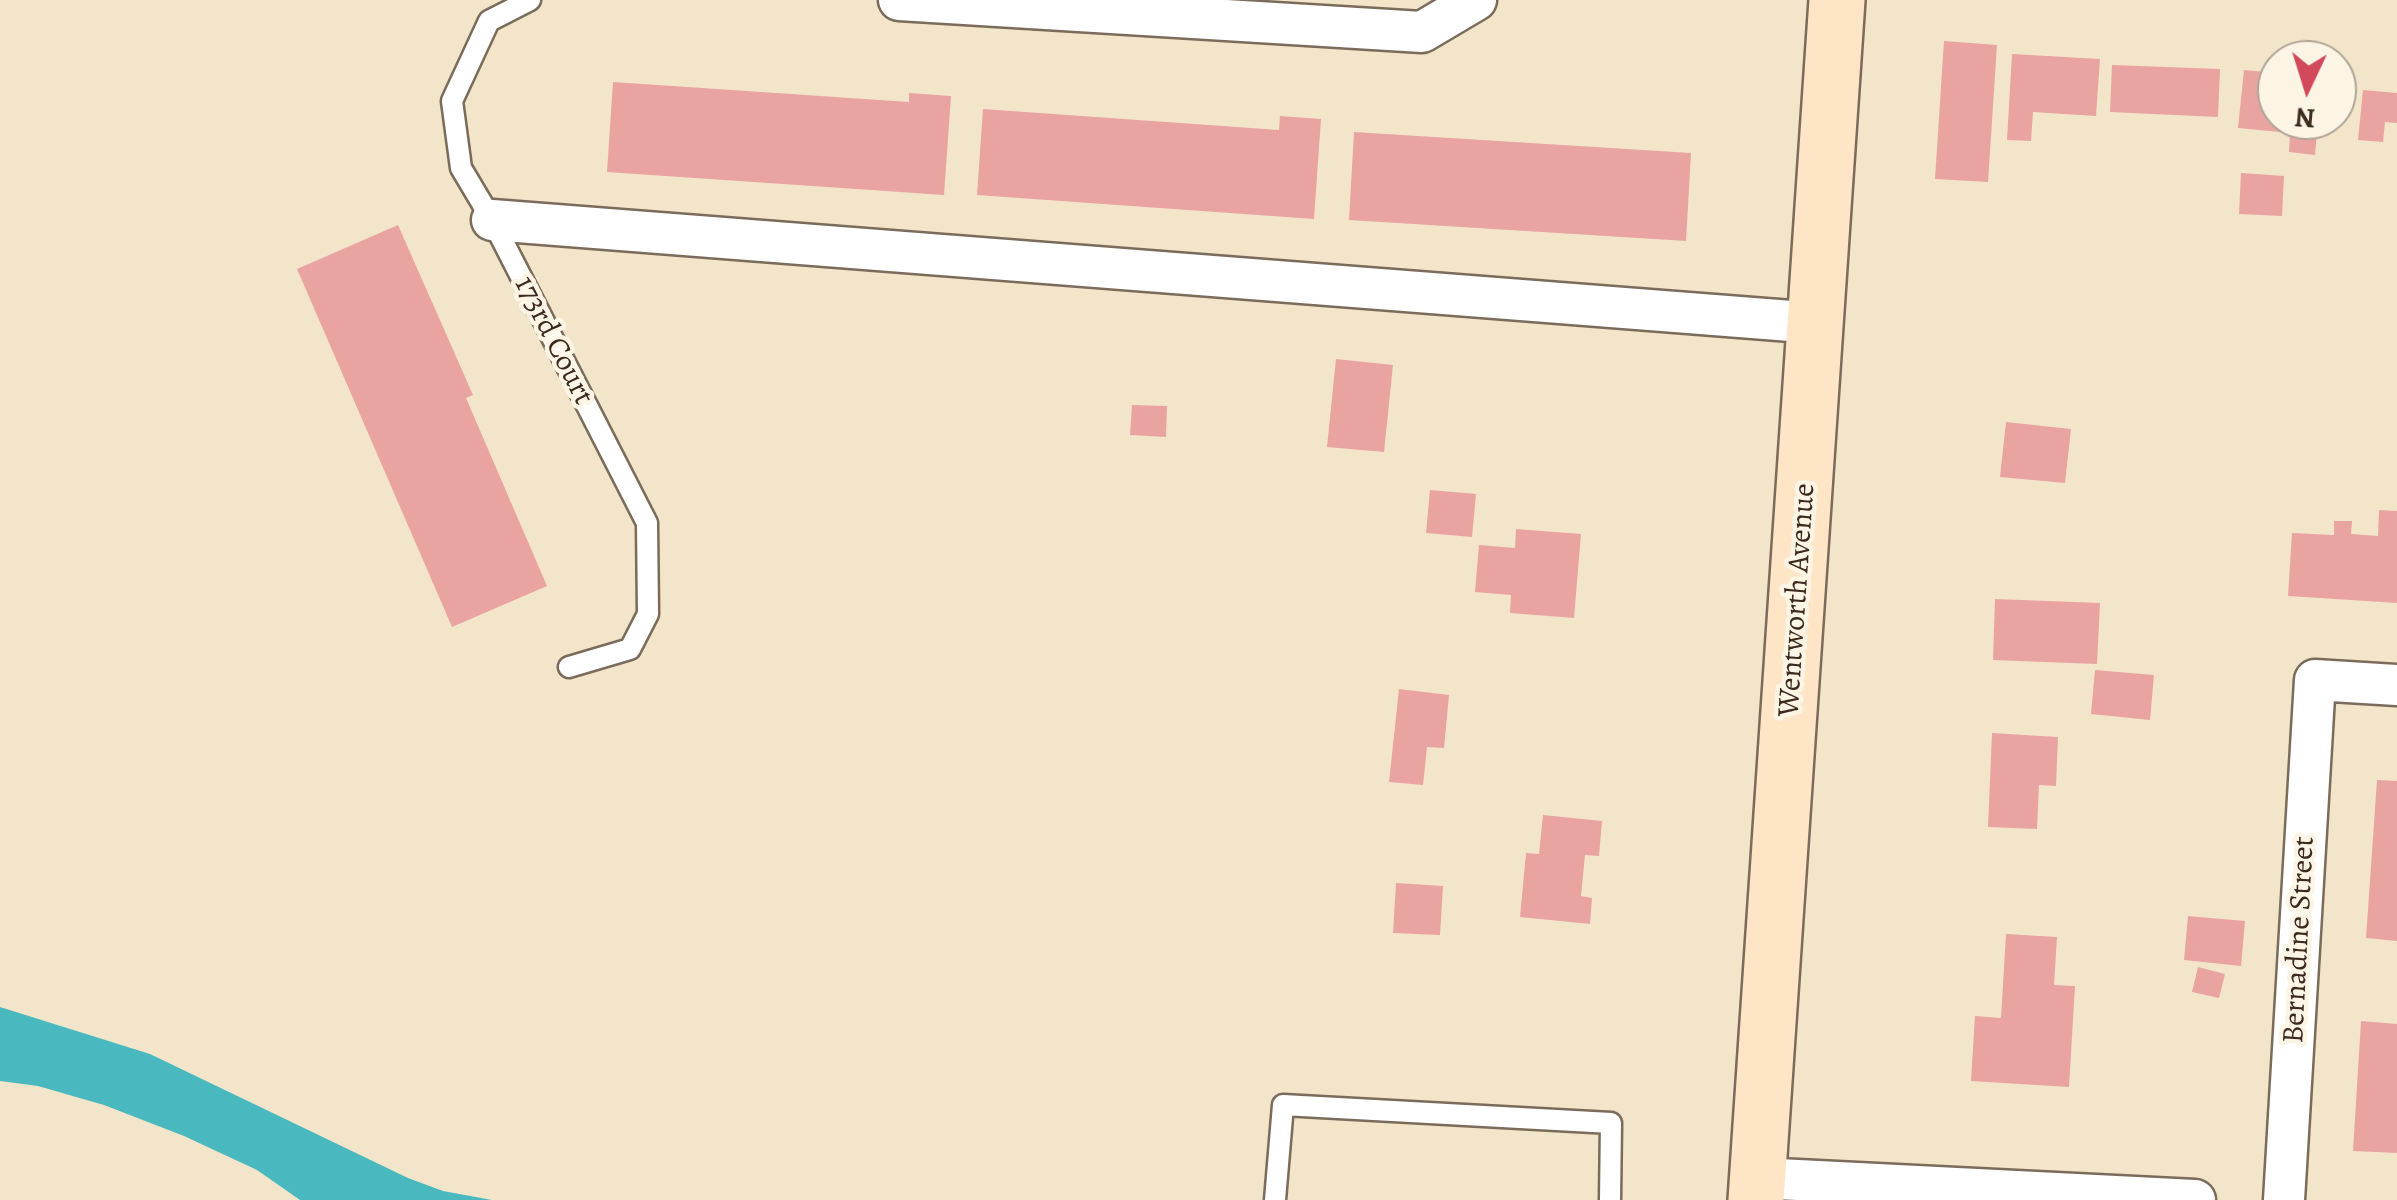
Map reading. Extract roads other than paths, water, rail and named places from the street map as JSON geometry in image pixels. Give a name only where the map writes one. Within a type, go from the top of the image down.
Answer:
[{"type":"street","points":[[899,0],[1207,9],[1422,32],[1476,0]]},
{"type":"street","name":"Wentworth Avenue","points":[[1757,1189],[1837,0]]},
{"type":"street","points":[[492,220],[1817,323]]},
{"type":"street","name":"Bernadine Street","points":[[2284,1200],[2315,680],[2397,686]]},
{"type":"street","points":[[1757,1189],[2194,1200]]},
{"type":"lane","name":"173rd Court","points":[[530,0],[489,21],[452,101],[460,168],[492,220],[646,523],[648,614],[630,649],[569,666]]},
{"type":"lane","points":[[1275,1200],[1283,1105],[1611,1123],[1610,1200]]},
{"type":"water","points":[[0,1007],[150,1054],[408,1178],[443,1191],[492,1200],[300,1200],[257,1170],[184,1136],[104,1105],[38,1086],[0,1081]]}]
